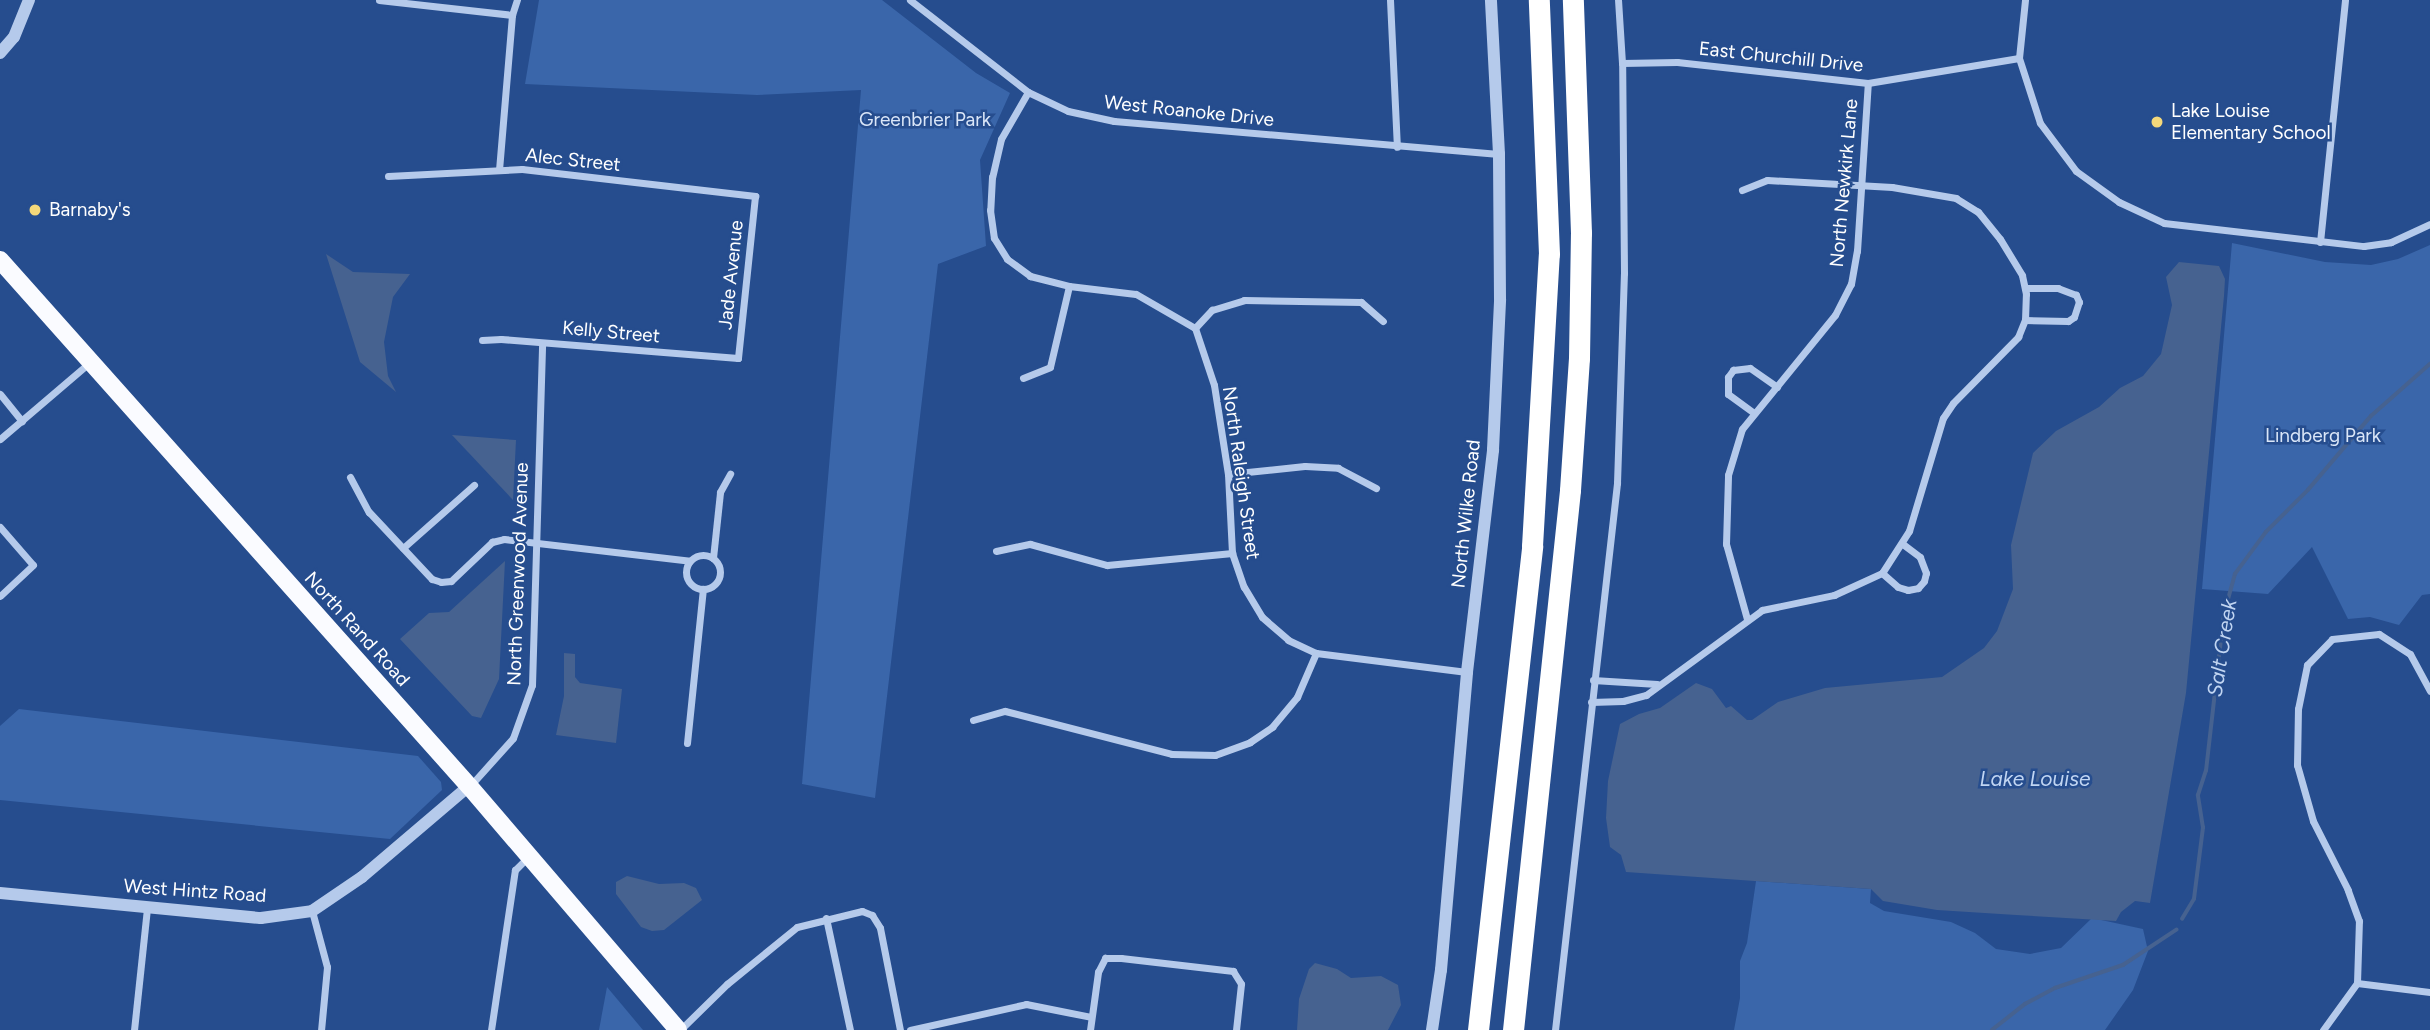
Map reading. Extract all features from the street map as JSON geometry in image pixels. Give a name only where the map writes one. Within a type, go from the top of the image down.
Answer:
[{"type":"highway","points":[[1478,1028],[1534,519],[1549,254],[1539,0]]},
{"type":"highway","points":[[1513,1030],[1570,490],[1579,358],[1581,233],[1573,0]]},
{"type":"main road","name":"North Rand Road","points":[[0,260],[470,786],[679,1030]]},
{"type":"street","points":[[0,53],[14,37],[29,0]]},
{"type":"street","points":[[380,0],[512,15]]},
{"type":"street","points":[[499,170],[512,15],[517,0]]},
{"type":"street","name":"West Roanoke Drive","points":[[910,0],[1028,92],[1068,111],[1114,121],[1397,148],[1499,154]]},
{"type":"street","points":[[1390,0],[1397,148]]},
{"type":"street","name":"North Wilke Road","points":[[1432,1030],[1441,970],[1467,672],[1493,450],[1500,299],[1499,154],[1491,0]]},
{"type":"street","points":[[1555,1030],[1617,483],[1624,273],[1622,63],[1618,0]]},
{"type":"street","points":[[2025,0],[2019,58],[2040,124],[2076,171],[2119,202],[2164,223],[2320,242],[2376,245],[2391,242],[2430,224]]},
{"type":"street","points":[[2320,242],[2345,0]]},
{"type":"street","name":"East Churchill Drive","points":[[1622,63],[1677,62],[1868,83],[2019,58]]},
{"type":"street","name":"North Newkirk Lane","points":[[1747,619],[1726,544],[1725,497],[1728,475],[1742,429],[1835,315],[1851,284],[1857,251],[1868,83]]},
{"type":"street","points":[[1028,92],[1001,139],[992,177],[990,210],[994,239],[1007,259],[1030,276],[1069,286],[1136,294],[1195,328],[1212,310],[1244,300],[1361,302],[1383,321]]},
{"type":"street","name":"Alec Street","points":[[388,176],[522,169],[755,196]]},
{"type":"street","points":[[1591,702],[1623,701],[1646,695],[1657,684],[1762,610],[1843,592],[1882,573],[1903,544],[1922,494],[1943,418],[1953,403],[2007,351],[2018,337],[2025,320],[2025,288],[2022,275],[2000,239],[1978,212],[1956,198],[1924,190],[1767,180],[1742,190]]},
{"type":"street","name":"Jade Avenue","points":[[738,358],[755,196]]},
{"type":"street","points":[[1023,378],[1050,367],[1069,286]]},
{"type":"street","points":[[2025,288],[2059,288],[2076,295],[2079,302],[2074,317],[2068,321],[2025,320]]},
{"type":"street","name":"North Raleigh Street","points":[[1195,328],[1213,386],[1228,474],[1232,553],[1244,587],[1262,617],[1287,640],[1316,653],[1467,672]]},
{"type":"street","name":"Kelly Street","points":[[482,340],[738,358]]},
{"type":"street","name":"North Greenwood Avenue","points":[[470,786],[513,738],[532,685],[542,343]]},
{"type":"street","points":[[0,439],[91,361]]},
{"type":"street","points":[[1754,413],[1728,394],[1728,377],[1733,370],[1739,367],[1750,368],[1777,387]]},
{"type":"street","points":[[0,394],[22,421]]},
{"type":"street","points":[[1228,474],[1305,466],[1338,468],[1376,488]]},
{"type":"street","points":[[713,558],[720,492],[730,474]]},
{"type":"street","points":[[349,478],[369,512],[432,579],[441,582],[451,580],[492,542],[504,539],[690,561],[705,555],[713,558],[719,565],[720,576],[713,585],[703,589],[693,586],[687,576],[690,561]]},
{"type":"street","points":[[403,548],[474,485]]},
{"type":"street","points":[[0,527],[33,565],[0,596]]},
{"type":"street","points":[[996,551],[1030,544],[1107,565],[1232,553]]},
{"type":"street","points":[[1882,573],[1898,587],[1908,590],[1917,588],[1924,581],[1926,573],[1920,557],[1903,544]]},
{"type":"street","points":[[687,743],[703,589]]},
{"type":"street","points":[[2323,1030],[2357,983],[2359,921],[2348,891],[2313,821],[2297,765],[2298,709],[2307,666],[2332,639],[2379,634],[2410,654],[2430,691]]},
{"type":"street","points":[[973,720],[1004,711],[1172,754],[1216,755],[1250,742],[1272,727],[1297,697],[1316,653]]},
{"type":"street","points":[[1593,680],[1657,684]]},
{"type":"street","name":"West Hintz Road","points":[[0,893],[261,918],[312,911],[362,877],[470,786]]},
{"type":"street","points":[[491,1030],[515,870],[529,856]]},
{"type":"street","points":[[134,1030],[147,909]]},
{"type":"street","points":[[312,911],[327,967],[321,1030]]},
{"type":"street","points":[[679,1030],[727,985],[797,927],[862,911],[876,919],[900,1030]]},
{"type":"street","points":[[826,918],[850,1030]]},
{"type":"street","points":[[1090,1030],[1098,972],[1105,958],[1233,971],[1241,984],[1236,1030]]},
{"type":"street","points":[[2357,983],[2430,992]]},
{"type":"street","points":[[910,1030],[1026,1004],[1091,1017]]},
{"type":"green space","name":"Greenbrier Park","points":[[539,0],[882,0],[976,73],[1010,93],[980,160],[986,246],[938,264],[875,798],[802,784],[861,90],[757,95],[525,84]]},
{"type":"green space","name":"Lindberg Park","points":[[2232,243],[2325,262],[2371,265],[2398,259],[2430,245],[2430,594],[2422,595],[2399,625],[2370,617],[2348,619],[2312,547],[2268,594],[2202,589]]},
{"type":"green space","points":[[19,709],[418,756],[441,782],[442,790],[390,839],[0,800],[0,726]]},
{"type":"green space","points":[[1756,881],[1871,889],[1870,903],[1884,911],[1951,922],[1975,933],[1996,949],[2030,954],[2061,948],[2092,918],[2143,929],[2148,951],[2133,990],[2105,1030],[1734,1030],[1740,998],[1740,961],[1747,943]]},
{"type":"green space","points":[[607,987],[643,1030],[599,1030]]},
{"type":"water","points":[[326,254],[353,272],[410,274],[393,297],[384,342],[388,376],[396,392],[360,362]]},
{"type":"water","name":"Lake Louise","points":[[2179,262],[2219,266],[2225,279],[2186,693],[2150,903],[2135,901],[2121,912],[2116,921],[1937,910],[1883,901],[1871,889],[1626,872],[1621,855],[1610,847],[1606,818],[1608,781],[1620,724],[1639,714],[1660,708],[1696,683],[1712,689],[1726,708],[1731,706],[1747,720],[1752,720],[1778,702],[1825,688],[1942,677],[1984,648],[1997,631],[2013,589],[2011,545],[2033,453],[2056,431],[2099,407],[2120,388],[2143,376],[2161,354],[2172,305],[2166,277]]},
{"type":"water","points":[[452,435],[516,440],[513,500]]},
{"type":"water","points":[[505,561],[499,679],[481,718],[472,716],[400,639],[429,613],[449,612]]},
{"type":"water","points":[[564,653],[575,654],[575,677],[580,683],[622,689],[616,743],[556,735],[564,696]]},
{"type":"water","points":[[627,876],[659,884],[684,883],[696,888],[702,900],[664,930],[652,931],[641,927],[616,894],[616,882]]},
{"type":"water","points":[[1315,963],[1337,969],[1351,978],[1381,976],[1398,985],[1401,1005],[1388,1030],[1297,1030],[1299,999],[1309,969]]},
{"type":"waterway","name":"Salt Creek","points":[[2182,919],[2194,899],[2203,828],[2198,795],[2206,771],[2224,614],[2235,574],[2266,532],[2308,490],[2371,416],[2430,364]]},
{"type":"waterway","points":[[1992,1030],[2025,1004],[2055,988],[2123,965],[2176,930]]},
{"type":"place","name":"Lake Louise Elementary School","points":[[2157,122]]},
{"type":"place","name":"Barnaby's","points":[[35,210]]}]
